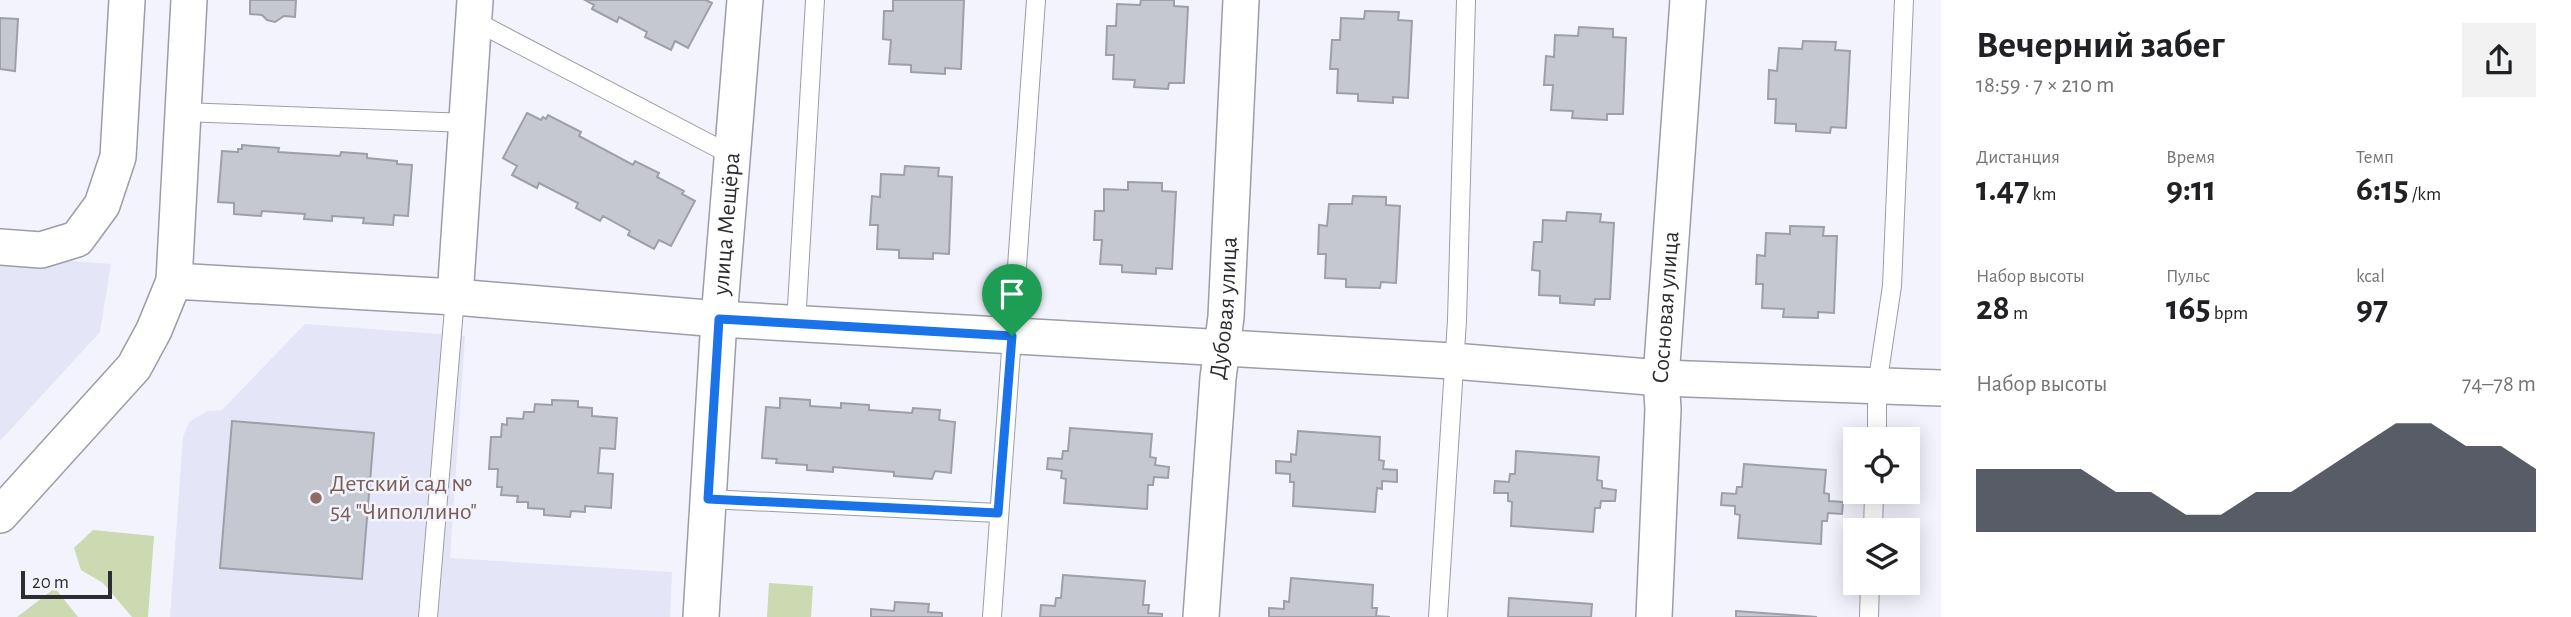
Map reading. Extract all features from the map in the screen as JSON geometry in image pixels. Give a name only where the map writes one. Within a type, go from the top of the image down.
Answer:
[{"type":"street","points":[[0,247],[41,250],[77,239],[102,205],[118,157],[127,0]]},
{"type":"street","points":[[5,500],[134,368],[154,330],[174,281],[189,0]]},
{"type":"street","name":"улица Мещёра","points":[[701,617],[719,319],[745,0]]},
{"type":"street","name":"Дубовая улица","points":[[1201,617],[1218,378],[1223,347],[1241,0]]},
{"type":"street","name":"Сосновая улица","points":[[1654,617],[1663,409],[1661,378],[1688,0]]},
{"type":"street","points":[[455,297],[474,10]]},
{"type":"street","points":[[174,281],[455,297],[796,324],[1453,361],[1661,378],[1941,388]]},
{"type":"lane","points":[[796,324],[815,0]]},
{"type":"lane","points":[[992,617],[1036,0]]},
{"type":"lane","points":[[1438,617],[1453,397],[1466,0]]},
{"type":"lane","points":[[1877,427],[1877,386],[1892,286],[1904,0]]},
{"type":"lane","points":[[474,10],[733,156]]},
{"type":"lane","points":[[183,112],[467,123]]},
{"type":"lane","points":[[428,617],[455,297]]},
{"type":"lane","points":[[708,499],[998,513]]},
{"type":"lane","points":[[1868,617],[1869,595]]},
{"type":"shaded area","points":[[0,255],[111,264],[100,332],[0,441]]},
{"type":"shaded area","name":"Детский сад № 54 \"Чиполлино\"","points":[[305,324],[465,336],[450,558],[672,572],[670,617],[170,617],[183,437],[189,422],[207,411],[222,410]]},
{"type":"green space","points":[[93,530],[154,536],[148,617],[132,617],[103,583],[81,570],[74,548]]},
{"type":"green space","points":[[769,583],[813,586],[811,617],[767,617]]},
{"type":"green space","points":[[55,588],[78,617],[17,617]]},
{"type":"building","points":[[250,0],[296,0],[295,17],[284,16],[275,22],[262,15],[250,14]]},
{"type":"building","points":[[585,0],[706,0],[712,3],[688,48],[675,41],[671,50],[645,37],[647,32],[619,17],[617,22],[592,9],[594,5]]},
{"type":"building","points":[[893,0],[964,0],[961,69],[945,68],[945,74],[911,72],[911,65],[889,64],[891,40],[883,39],[884,11],[893,11]]},
{"type":"building","points":[[1141,0],[1174,0],[1174,6],[1188,7],[1184,83],[1169,83],[1168,89],[1134,87],[1135,80],[1113,79],[1114,55],[1106,55],[1107,26],[1116,26],[1117,4],[1140,5]]},
{"type":"building","points":[[1365,11],[1399,12],[1398,20],[1412,21],[1408,98],[1393,97],[1393,103],[1358,101],[1358,94],[1337,93],[1338,69],[1330,69],[1332,40],[1340,40],[1341,18],[1364,19]]},
{"type":"building","points":[[0,18],[18,19],[15,71],[0,69]]},
{"type":"building","points":[[1579,27],[1613,29],[1613,37],[1626,38],[1623,114],[1607,114],[1607,120],[1572,118],[1573,111],[1551,110],[1553,85],[1544,85],[1546,56],[1554,57],[1555,35],[1578,36]]},
{"type":"building","points":[[1803,41],[1836,42],[1835,50],[1850,51],[1846,128],[1831,127],[1830,133],[1796,131],[1796,124],[1775,123],[1776,99],[1768,99],[1769,70],[1777,71],[1779,48],[1802,49]]},
{"type":"building","points":[[527,113],[541,120],[548,115],[581,132],[579,136],[633,165],[635,161],[659,173],[657,177],[684,191],[682,194],[695,201],[671,246],[659,240],[654,249],[628,235],[630,231],[603,216],[600,221],[576,208],[578,203],[539,183],[537,188],[512,175],[517,166],[503,158]]},
{"type":"building","points":[[242,145],[279,148],[278,152],[340,156],[341,152],[367,154],[367,158],[412,165],[408,216],[394,215],[393,225],[363,223],[364,218],[332,216],[332,221],[304,219],[305,214],[262,211],[261,216],[234,214],[234,203],[218,202],[222,151],[238,152]]},
{"type":"building","points":[[905,166],[939,168],[938,176],[952,177],[949,254],[933,253],[933,259],[899,258],[899,250],[877,249],[878,225],[870,225],[872,196],[880,197],[881,174],[904,175]]},
{"type":"building","points":[[1128,182],[1162,183],[1162,191],[1176,192],[1172,269],[1156,268],[1156,274],[1122,272],[1122,265],[1100,264],[1102,240],[1094,240],[1095,211],[1104,211],[1104,189],[1128,190]]},
{"type":"building","points":[[1353,196],[1386,197],[1386,205],[1400,206],[1396,283],[1381,282],[1380,288],[1346,287],[1346,279],[1325,278],[1326,254],[1318,254],[1319,225],[1327,226],[1329,204],[1352,204]]},
{"type":"building","points":[[1567,212],[1601,214],[1600,222],[1614,223],[1610,299],[1595,299],[1594,305],[1560,303],[1560,296],[1539,295],[1540,271],[1532,270],[1534,242],[1542,242],[1543,220],[1566,221]]},
{"type":"building","points":[[1790,226],[1824,227],[1823,236],[1837,236],[1834,313],[1818,312],[1818,318],[1783,317],[1784,309],[1762,308],[1763,284],[1756,284],[1757,255],[1765,256],[1766,233],[1790,234]]},
{"type":"building","points":[[780,398],[810,400],[810,406],[841,408],[841,403],[869,405],[869,410],[912,413],[913,408],[940,410],[939,420],[955,422],[951,473],[935,471],[932,479],[894,476],[894,472],[833,467],[833,472],[807,470],[807,465],[776,463],[777,459],[762,458],[766,407],[780,408]]},
{"type":"building","points":[[552,400],[578,401],[578,407],[592,408],[592,416],[617,418],[615,449],[600,448],[598,473],[613,474],[611,508],[585,506],[585,512],[571,511],[570,517],[544,515],[544,509],[528,508],[528,502],[517,502],[518,496],[501,495],[502,487],[497,487],[498,469],[489,469],[491,437],[501,437],[502,424],[507,425],[507,418],[523,419],[524,412],[534,412],[535,404],[552,405]]},
{"type":"building","points":[[232,421],[374,433],[362,579],[220,568]]},
{"type":"building","points":[[1070,428],[1152,434],[1150,457],[1156,458],[1155,465],[1169,467],[1168,478],[1154,477],[1153,485],[1148,485],[1147,509],[1064,503],[1066,479],[1061,478],[1062,471],[1047,469],[1048,458],[1062,459],[1063,451],[1068,451]]},
{"type":"building","points":[[1298,431],[1380,437],[1379,460],[1384,461],[1383,469],[1397,470],[1397,482],[1382,481],[1382,489],[1377,488],[1375,512],[1293,506],[1294,482],[1290,482],[1290,474],[1276,473],[1276,461],[1291,462],[1291,454],[1296,455]]},
{"type":"building","points":[[1516,451],[1599,457],[1597,480],[1602,481],[1602,488],[1616,490],[1615,501],[1601,501],[1600,508],[1595,508],[1593,532],[1511,526],[1512,502],[1508,501],[1508,493],[1494,493],[1495,481],[1509,482],[1510,474],[1515,474]]},
{"type":"building","points":[[1744,464],[1826,470],[1824,493],[1829,494],[1829,501],[1843,502],[1842,514],[1828,513],[1827,521],[1822,521],[1821,544],[1738,538],[1740,515],[1735,514],[1735,506],[1721,505],[1722,493],[1736,494],[1737,487],[1742,487]]},
{"type":"building","points":[[1063,575],[1145,581],[1143,605],[1149,605],[1148,613],[1162,614],[1162,617],[1040,617],[1041,605],[1055,606],[1056,598],[1061,598]]},
{"type":"building","points":[[1291,578],[1373,585],[1372,608],[1377,608],[1376,616],[1390,617],[1269,617],[1269,608],[1284,609],[1284,601],[1289,602]]},
{"type":"building","points":[[1509,598],[1592,604],[1591,617],[1508,617]]},
{"type":"building","points":[[895,602],[929,604],[928,612],[942,613],[942,617],[871,617],[871,609],[894,611]]},
{"type":"building","points":[[1736,611],[1817,617],[1736,617]]},
{"type":"place","name":"Детский сад № 54 \"Чиполлино\"","points":[[316,498]]},
{"type":"route","points":[[719,319],[1012,336],[998,513],[708,499],[719,319]]}]
